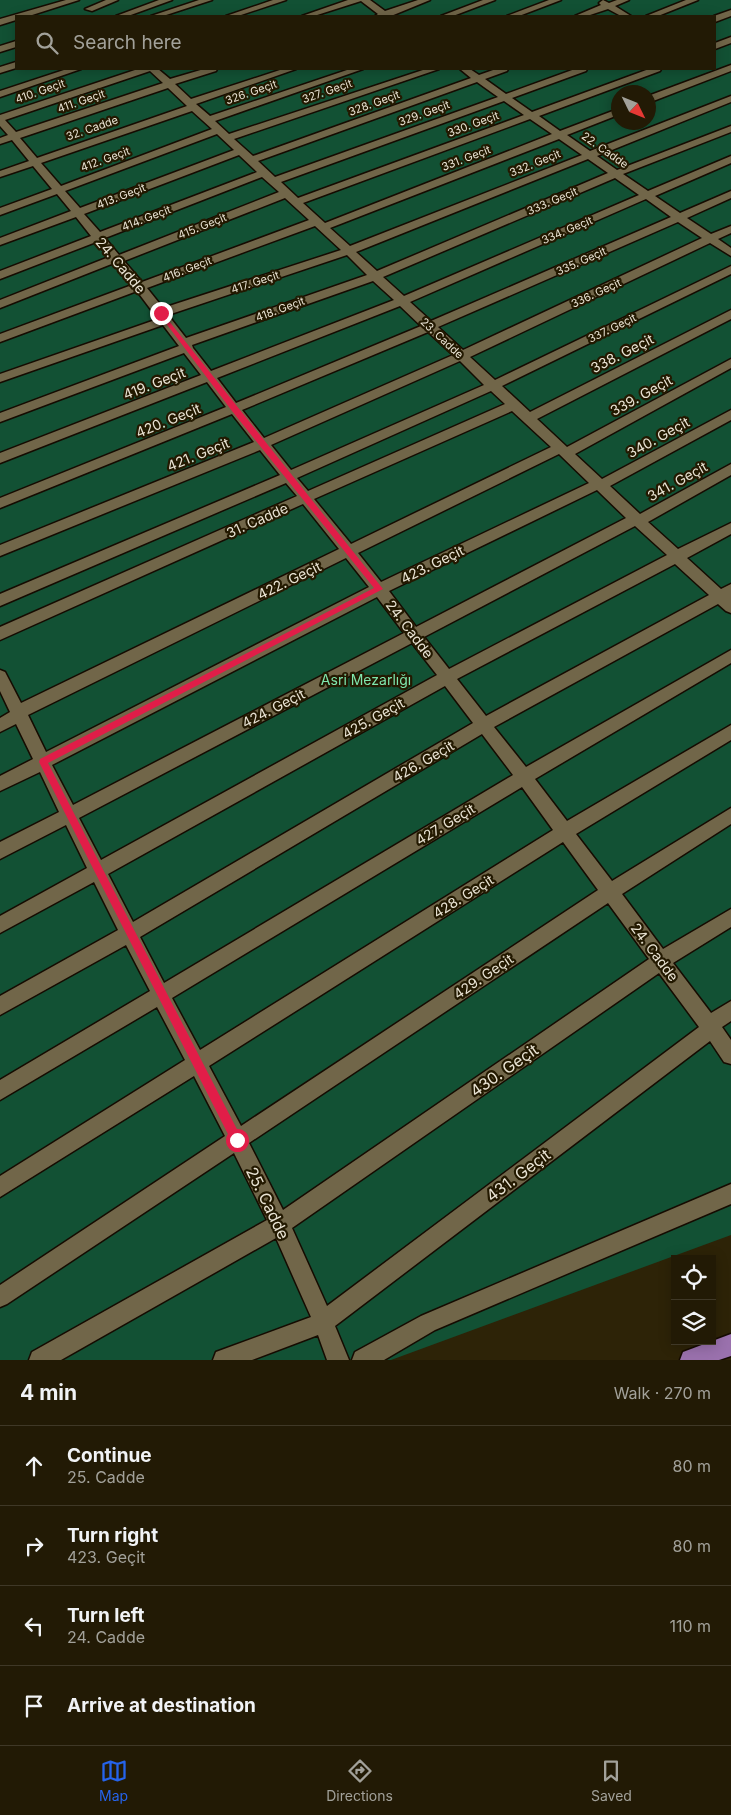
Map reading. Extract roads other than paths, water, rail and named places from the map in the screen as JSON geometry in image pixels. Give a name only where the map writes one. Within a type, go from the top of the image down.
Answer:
[{"type":"main road","points":[[691,1360],[731,1346]]},
{"type":"lane","points":[[25,15],[75,0]]},
{"type":"lane","points":[[80,0],[96,15]]},
{"type":"lane","points":[[88,9],[114,0]]},
{"type":"lane","points":[[123,15],[168,0]]},
{"type":"lane","points":[[157,15],[208,0]]},
{"type":"lane","points":[[233,15],[282,0]]},
{"type":"lane","points":[[309,15],[357,0]]},
{"type":"lane","points":[[364,0],[382,15]]},
{"type":"lane","points":[[386,15],[426,0]]},
{"type":"lane","points":[[448,15],[491,0]]},
{"type":"lane","points":[[514,15],[558,0]]},
{"type":"lane","points":[[598,0],[625,15]]},
{"type":"lane","points":[[582,15],[624,0]]},
{"type":"lane","points":[[653,15],[694,0]]},
{"type":"lane","points":[[716,19],[731,13]]},
{"type":"lane","points":[[0,22],[15,18]]},
{"type":"lane","points":[[716,46],[731,40]]},
{"type":"lane","points":[[0,49],[15,44]]},
{"type":"lane","points":[[716,64],[729,70]]},
{"type":"lane","points":[[0,70],[15,65]]},
{"type":"lane","points":[[0,94],[73,70]]},
{"type":"lane","name":"410. Geçit","points":[[0,119],[143,70]]},
{"type":"lane","name":"23. Cadde","points":[[154,70],[512,405],[678,557],[727,598]]},
{"type":"lane","name":"411. Geçit","points":[[7,139],[210,70]]},
{"type":"lane","name":"32. Cadde","points":[[0,174],[288,70]]},
{"type":"lane","name":"326. Geçit","points":[[208,120],[355,70]]},
{"type":"lane","name":"327. Geçit","points":[[223,134],[431,70]]},
{"type":"lane","name":"22. Cadde","points":[[466,70],[731,253]]},
{"type":"lane","name":"328. Geçit","points":[[251,160],[501,70]]},
{"type":"lane","name":"329. Geçit","points":[[269,177],[580,70]]},
{"type":"lane","name":"330. Geçit","points":[[296,202],[654,70]]},
{"type":"lane","points":[[656,97],[729,70]]},
{"type":"lane","name":"332. Geçit","points":[[349,252],[731,98]]},
{"type":"lane","name":"331. Geçit","points":[[320,224],[611,115]]},
{"type":"lane","name":"24. Cadde","points":[[0,119],[7,139],[35,162],[98,236],[164,316],[347,552],[379,589],[524,777],[731,1055]]},
{"type":"lane","name":"333. Geçit","points":[[375,276],[617,173],[731,129]]},
{"type":"lane","name":"412. Geçit","points":[[0,212],[223,134]]},
{"type":"lane","name":"413. Geçit","points":[[0,242],[241,151]]},
{"type":"lane","name":"334. Geçit","points":[[402,301],[731,159]]},
{"type":"lane","name":"414. Geçit","points":[[0,275],[98,236],[269,177]]},
{"type":"lane","name":"415. Geçit","points":[[0,304],[287,193]]},
{"type":"lane","name":"335. Geçit","points":[[430,327],[731,194]]},
{"type":"lane","name":"416. Geçit","points":[[0,338],[320,224]]},
{"type":"lane","name":"336. Geçit","points":[[461,356],[731,229]]},
{"type":"lane","name":"417. Geçit","points":[[0,378],[164,316],[349,252]]},
{"type":"lane","name":"337. Geçit","points":[[0,600],[289,476],[492,386],[731,270]]},
{"type":"lane","name":"418. Geçit","points":[[0,418],[186,345],[375,276]]},
{"type":"lane","name":"419. Geçit","points":[[0,458],[402,301]]},
{"type":"lane","name":"338. Geçit","points":[[528,418],[731,314]]},
{"type":"lane","name":"420. Geçit","points":[[0,503],[235,410],[430,327]]},
{"type":"lane","name":"421. Geçit","points":[[0,551],[262,444],[461,356]]},
{"type":"lane","name":"339. Geçit","points":[[562,451],[731,363]]},
{"type":"lane","name":"31. Cadde","points":[[0,634],[306,499],[512,405]]},
{"type":"lane","name":"340. Geçit","points":[[599,485],[731,414]]},
{"type":"lane","name":"422. Geçit","points":[[0,725],[347,552],[562,451]]},
{"type":"lane","name":"341. Geçit","points":[[637,520],[731,469]]},
{"type":"lane","name":"423. Geçit","points":[[0,784],[379,589],[599,485]]},
{"type":"lane","name":"424. Geçit","points":[[0,850],[637,520]]},
{"type":"lane","name":"425. Geçit","points":[[0,925],[446,677],[731,528]]},
{"type":"lane","name":"426. Geçit","points":[[0,1006],[130,933],[483,725],[727,598]]},
{"type":"lane","name":"427. Geçit","points":[[0,1091],[524,777],[731,656]]},
{"type":"lane","name":"25. Cadde","points":[[0,676],[237,1140],[324,1322],[338,1360]]},
{"type":"lane","name":"428. Geçit","points":[[0,1187],[564,832],[731,732]]},
{"type":"lane","name":"429. Geçit","points":[[0,1297],[610,892],[731,815]]},
{"type":"lane","name":"430. Geçit","points":[[40,1360],[278,1225],[662,960],[731,917]]},
{"type":"lane","name":"431. Geçit","points":[[224,1360],[324,1322],[731,1010]]},
{"type":"lane","points":[[363,1360],[428,1323],[731,1194]]},
{"type":"park label","name":"Asri Mezarlığı","points":[[366,679]]}]
